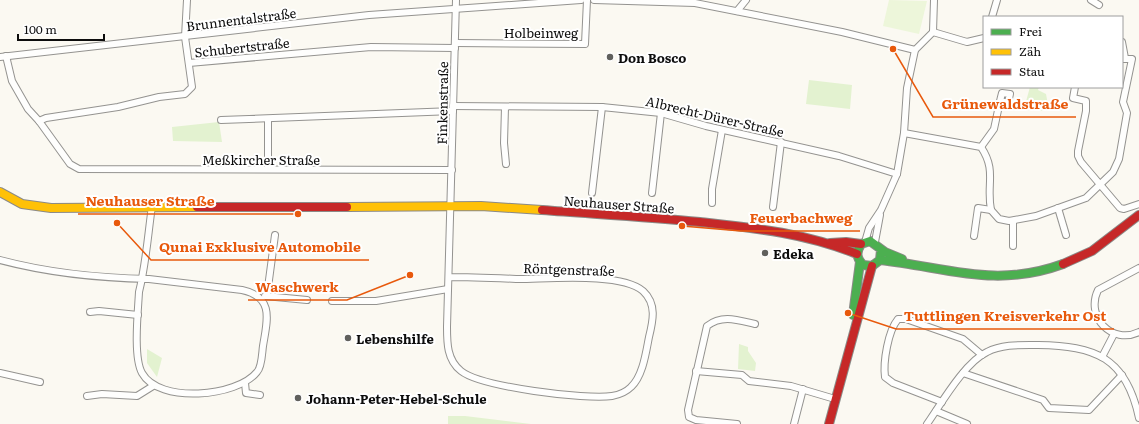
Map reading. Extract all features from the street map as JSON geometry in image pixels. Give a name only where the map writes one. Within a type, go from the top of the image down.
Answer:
[{"type":"street","points":[[187,0],[185,37],[189,63]]},
{"type":"street","name":"Finkenstraße","points":[[451,206],[456,0]]},
{"type":"street","name":"Brunnentalstraße","points":[[3,56],[166,37],[185,37],[369,14],[455,7],[580,0]]},
{"type":"street","name":"Holbeinweg","points":[[455,46],[585,44],[587,0]]},
{"type":"street","points":[[594,0],[695,3],[842,32],[915,50]]},
{"type":"street","points":[[737,11],[746,0]]},
{"type":"street","points":[[849,343],[860,262],[857,254],[897,174],[904,133],[907,88],[915,50],[933,32],[934,0]]},
{"type":"street","points":[[992,16],[997,0]]},
{"type":"street","points":[[1091,0],[1099,5]]},
{"type":"street","points":[[933,32],[967,42],[983,38]]},
{"type":"street","name":"Schubertstraße","points":[[39,121],[46,118],[118,107],[159,97],[185,94],[192,87],[189,63],[371,47],[455,46]]},
{"type":"street","points":[[3,56],[12,81],[28,109],[39,121]]},
{"type":"street","points":[[974,236],[978,208],[991,210],[999,219],[1013,221],[1036,216],[1086,198],[1116,167],[1119,159],[1127,113],[1123,102],[1132,59],[1123,58]]},
{"type":"street","points":[[1123,67],[1129,68]]},
{"type":"street","points":[[1075,88],[1073,98],[1086,101],[1086,111],[1078,151],[1078,156],[1081,162],[1120,208],[1124,210],[1139,204]]},
{"type":"street","points":[[981,147],[994,129],[1000,102]]},
{"type":"street","points":[[505,107],[504,144],[506,164]]},
{"type":"street","name":"Albrecht-Dürer-Straße","points":[[221,120],[505,107],[602,107],[661,113],[722,130],[781,142],[873,165],[897,174]]},
{"type":"street","points":[[592,193],[602,107]]},
{"type":"street","points":[[652,193],[661,113]]},
{"type":"street","points":[[268,119],[268,169]]},
{"type":"street","name":"Meßkircher Straße","points":[[39,121],[72,165],[79,169],[452,170]]},
{"type":"street","points":[[712,202],[712,189],[722,130]]},
{"type":"street","points":[[904,133],[981,147],[988,157],[991,170],[991,210]]},
{"type":"street","points":[[773,207],[781,142]]},
{"type":"street","name":"Neuhauser Straße","points":[[0,192],[22,204],[40,207],[451,206],[604,214],[769,229],[833,245],[857,254]]},
{"type":"street","points":[[152,206],[138,315],[139,362],[141,372],[147,382],[162,389],[192,393],[227,390],[260,395]]},
{"type":"street","name":"Röntgenstraße","points":[[449,276],[596,279],[633,285],[643,291],[647,296],[654,314],[646,350],[637,379],[628,390],[614,396],[569,396],[532,391],[486,381],[465,374],[455,365],[449,354],[447,327],[451,206]]},
{"type":"street","points":[[1058,208],[1066,235]]},
{"type":"street","points":[[880,210],[875,242],[881,250],[922,267]]},
{"type":"street","points":[[829,424],[849,343],[872,266],[880,260],[986,277],[1034,273],[1068,263],[1086,254],[1100,246],[1139,215]]},
{"type":"street","points":[[1013,221],[1014,246]]},
{"type":"street","points":[[267,295],[275,235]]},
{"type":"street","name":"Neuhauser Straße","points":[[833,245],[846,242],[863,243]]},
{"type":"street","points":[[863,243],[875,242]]},
{"type":"street","points":[[880,260],[881,250]]},
{"type":"street","points":[[0,260],[60,274],[142,278],[252,292],[259,297],[267,312],[262,357],[258,371],[245,383],[227,390]]},
{"type":"street","points":[[860,262],[872,266]]},
{"type":"street","points":[[1139,268],[1098,290],[1095,296],[1094,304],[1095,312],[1102,324],[1114,334],[1127,336],[1139,332]]},
{"type":"street","points":[[332,301],[376,301],[448,289]]},
{"type":"street","points":[[259,297],[267,295],[307,300]]},
{"type":"street","points":[[90,312],[99,311],[138,315]]},
{"type":"street","points":[[737,424],[696,420],[689,416],[688,410],[707,326],[713,321],[726,318],[755,324]]},
{"type":"street","points":[[942,402],[893,383],[885,377],[883,366],[893,325],[898,319],[906,319],[963,339],[982,355]]},
{"type":"street","points":[[1102,357],[1114,334]]},
{"type":"street","points":[[927,424],[963,373],[982,355],[999,347],[1030,345],[1082,349],[1102,357],[1118,369],[1122,375],[1132,393],[1139,418]]},
{"type":"street","points":[[696,371],[742,375],[749,381],[791,386],[835,399]]},
{"type":"street","points":[[963,373],[1043,400],[1049,408],[1089,410],[1122,375]]},
{"type":"street","points":[[0,374],[40,382]]},
{"type":"street","points":[[245,383],[246,393]]},
{"type":"street","points":[[87,396],[102,394],[137,396],[153,386]]},
{"type":"street","points":[[794,424],[803,389]]},
{"type":"street","points":[[936,411],[967,424]]},
{"type":"green space","points":[[889,0],[927,1],[919,34],[883,26]]},
{"type":"green space","points":[[809,80],[852,85],[850,109],[806,104]]},
{"type":"green space","points":[[1030,88],[1039,88],[1038,90],[1046,94],[1049,110],[1038,111],[1025,105]]},
{"type":"green space","points":[[219,122],[222,142],[173,141],[172,127]]},
{"type":"green space","points":[[739,344],[748,347],[748,351],[756,363],[755,371],[738,369]]},
{"type":"green space","points":[[147,349],[162,358],[157,377],[147,363]]},
{"type":"green space","points":[[448,416],[465,416],[531,424],[448,424]]},
{"type":"traffic: fast","points":[[881,250],[880,260],[872,266],[863,265],[858,257],[858,250],[861,244],[870,241],[885,252],[902,259]]},
{"type":"traffic: fast","points":[[880,260],[949,271],[993,276],[1015,275],[1038,271],[1063,264]]},
{"type":"traffic: fast","points":[[853,315],[860,262]]},
{"type":"traffic: slow","points":[[0,192],[22,204],[51,208],[197,207]]},
{"type":"traffic: slow","points":[[347,207],[481,206],[542,210]]},
{"type":"traffic: jam","points":[[197,207],[347,207]]},
{"type":"traffic: jam","points":[[542,210],[680,220],[760,229],[799,236],[857,254]]},
{"type":"traffic: jam","points":[[1063,264],[1092,251],[1139,215]]},
{"type":"traffic: jam","points":[[830,243],[846,242],[861,244]]},
{"type":"traffic: jam","points":[[829,424],[872,266]]},
{"type":"place","name":"Grünewaldstraße","points":[[893,49]]},
{"type":"place","name":"Don Bosco","points":[[610,57]]},
{"type":"place","name":"Neuhauser Straße","points":[[298,214]]},
{"type":"place","name":"Qunai Exklusive Automobile","points":[[117,223]]},
{"type":"place","name":"Feuerbachweg","points":[[682,226]]},
{"type":"place","name":"Edeka","points":[[765,253]]},
{"type":"place","name":"Waschwerk","points":[[410,275]]},
{"type":"place","name":"Tuttlingen Kreisverkehr Ost","points":[[848,313]]},
{"type":"place","name":"Lebenshilfe","points":[[348,338]]},
{"type":"place","name":"Johann-Peter-Hebel-Schule","points":[[298,398]]}]
